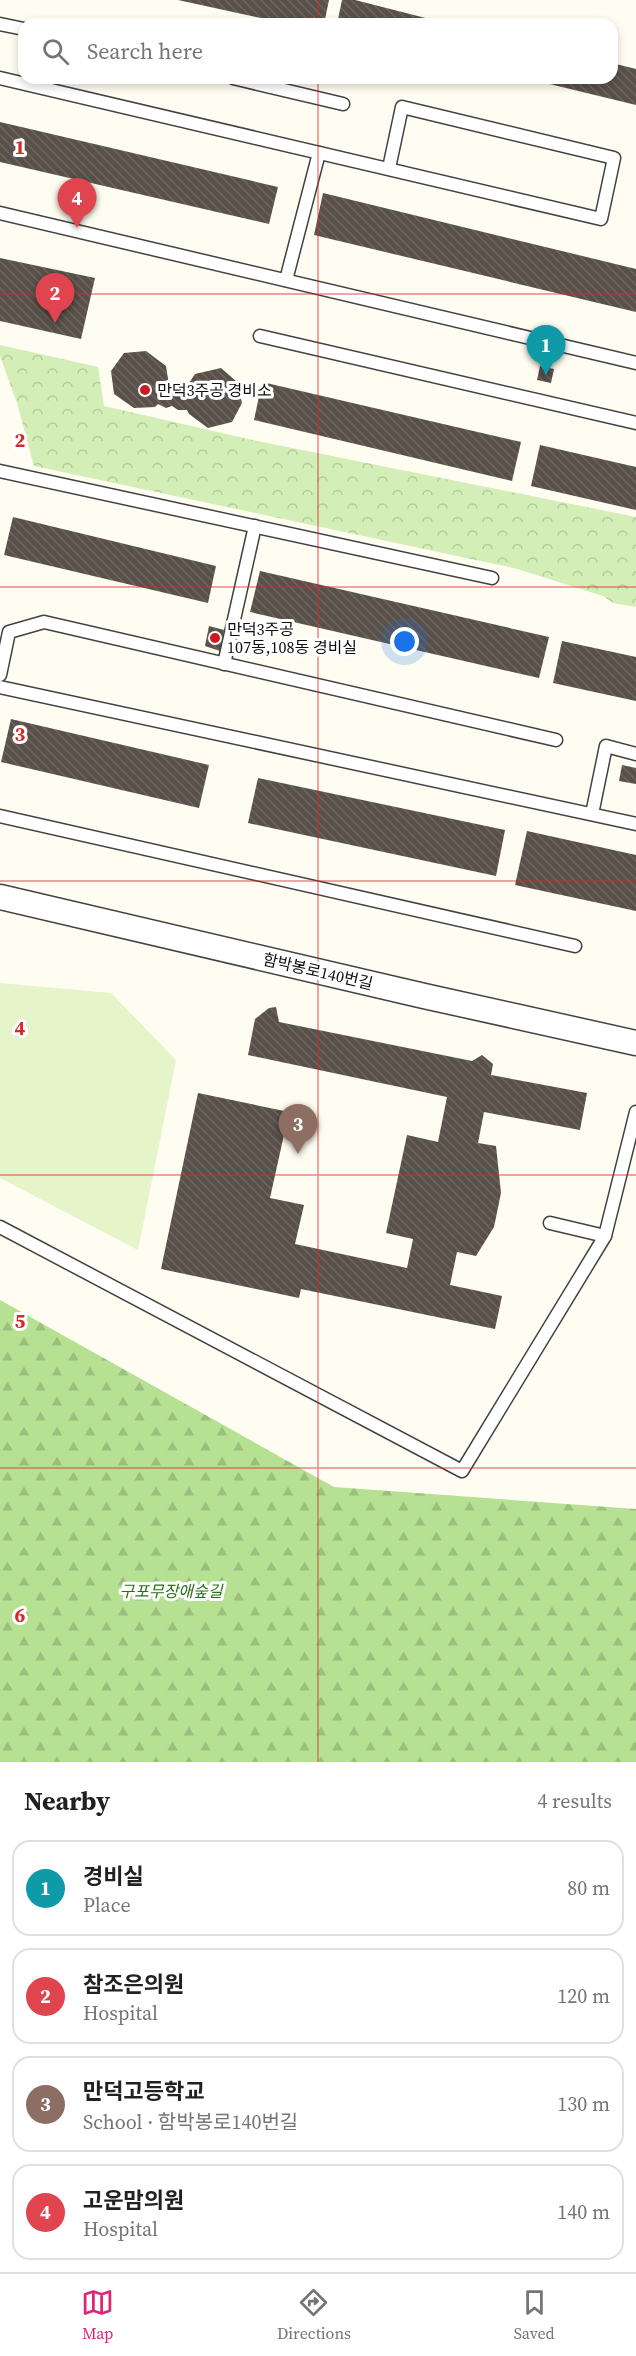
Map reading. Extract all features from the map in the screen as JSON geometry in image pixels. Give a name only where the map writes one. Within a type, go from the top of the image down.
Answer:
[{"type":"street","name":"함박봉로140번길","points":[[0,897],[636,1043]]},
{"type":"lane","points":[[0,24],[18,28]]},
{"type":"lane","points":[[0,78],[18,82]]},
{"type":"lane","points":[[26,84],[601,219],[614,158],[402,107],[389,168]]},
{"type":"lane","points":[[258,84],[343,104]]},
{"type":"lane","points":[[286,280],[319,153]]},
{"type":"lane","points":[[0,213],[636,363]]},
{"type":"lane","points":[[260,336],[636,423]]},
{"type":"lane","points":[[0,471],[492,578]]},
{"type":"lane","points":[[224,664],[255,526]]},
{"type":"lane","points":[[0,675],[9,632],[44,622],[556,740]]},
{"type":"lane","points":[[0,687],[636,824]]},
{"type":"lane","points":[[592,814],[606,746],[636,754]]},
{"type":"lane","points":[[0,816],[575,946]]},
{"type":"lane","points":[[0,1227],[462,1471],[605,1236],[636,1112]]},
{"type":"lane","points":[[550,1223],[605,1236]]},
{"type":"green space","points":[[0,345],[98,367],[104,406],[262,442],[636,517],[636,607],[613,603],[603,596],[514,568],[34,466],[17,403],[0,356]]},
{"type":"green space","points":[[0,983],[111,993],[176,1060],[138,1250],[0,1178]]},
{"type":"green space","name":"구포무장애숲길","points":[[0,1300],[334,1487],[636,1509],[636,1762],[0,1762]]},
{"type":"building","points":[[178,0],[329,0],[325,18],[260,18]]},
{"type":"building","points":[[342,0],[355,0],[426,18],[338,18]]},
{"type":"building","points":[[618,64],[636,69],[636,105],[550,84],[618,84]]},
{"type":"building","points":[[0,122],[278,187],[269,224],[0,162]]},
{"type":"building","points":[[323,193],[636,269],[636,312],[314,235]]},
{"type":"building","points":[[0,258],[95,278],[81,339],[0,321]]},
{"type":"building","name":"만덕3주공 경비소","points":[[146,351],[166,366],[169,385],[179,391],[185,389],[195,374],[221,368],[237,382],[242,403],[232,422],[208,428],[187,410],[178,410],[172,406],[166,408],[158,404],[155,407],[134,408],[114,394],[111,371],[124,353]]},
{"type":"building","points":[[540,366],[554,369],[551,383],[537,380]]},
{"type":"building","points":[[262,382],[521,442],[512,481],[254,420]]},
{"type":"building","points":[[540,445],[636,467],[636,510],[531,486]]},
{"type":"building","points":[[13,517],[216,566],[208,603],[4,555]]},
{"type":"building","points":[[260,571],[549,637],[539,678],[250,612]]},
{"type":"building","name":"만덕3주공 107동,108동 경비실","points":[[209,626],[224,630],[220,651],[205,646]]},
{"type":"building","points":[[562,641],[636,657],[636,701],[553,683]]},
{"type":"building","points":[[11,719],[209,765],[199,808],[1,762]]},
{"type":"building","points":[[622,765],[636,768],[636,784],[619,781]]},
{"type":"building","points":[[258,778],[505,830],[496,876],[248,823]]},
{"type":"building","points":[[527,831],[636,855],[636,911],[515,885]]},
{"type":"building","points":[[276,1007],[279,1022],[472,1061],[482,1055],[493,1064],[491,1075],[587,1093],[580,1130],[484,1112],[478,1143],[496,1146],[501,1193],[494,1227],[476,1256],[457,1252],[450,1285],[502,1296],[495,1329],[301,1289],[299,1298],[161,1269],[198,1093],[289,1112],[270,1198],[304,1205],[295,1244],[407,1268],[413,1239],[386,1233],[407,1135],[438,1142],[447,1097],[248,1055],[255,1019],[269,1008]]},
{"type":"place","name":"고운맘의원","points":[[77,228]]},
{"type":"place","name":"참조은의원","points":[[55,323]]},
{"type":"place","name":"경비실","points":[[546,375]]},
{"type":"place","name":"만덕3주공 경비소","points":[[145,390]]},
{"type":"place","name":"만덕3주공 107동,108동 경비실","points":[[215,638]]},
{"type":"place","name":"만덕고등학교","points":[[298,1154]]}]
